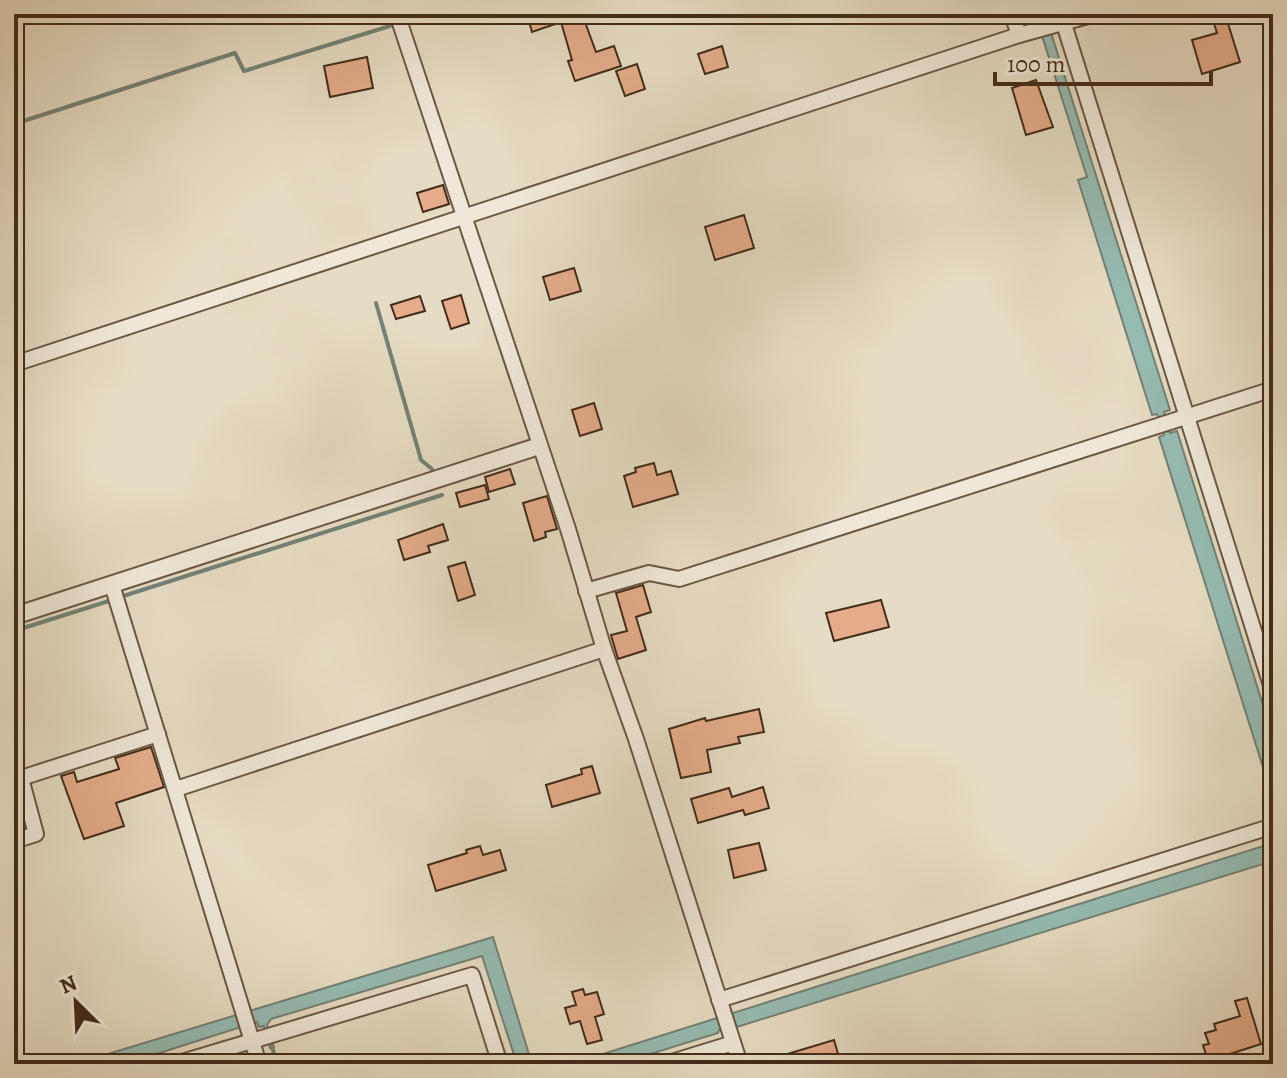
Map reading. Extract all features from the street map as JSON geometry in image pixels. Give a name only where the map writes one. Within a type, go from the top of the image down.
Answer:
[{"type":"street","points":[[397,14],[740,1064]]},
{"type":"street","points":[[1012,14],[1027,34]]},
{"type":"street","points":[[14,364],[1095,14]]},
{"type":"street","points":[[1057,26],[1273,692]]},
{"type":"street","points":[[586,591],[649,573],[679,579],[1273,389]]},
{"type":"street","points":[[14,616],[115,594],[539,446]]},
{"type":"street","points":[[115,594],[242,1008],[260,1036],[259,1064]]},
{"type":"street","points":[[176,789],[604,649]]},
{"type":"street","points":[[14,841],[36,834],[21,778],[158,734]]},
{"type":"street","points":[[722,1007],[1273,826]]},
{"type":"street","points":[[175,1064],[260,1036],[472,975],[500,1064]]},
{"type":"street","points":[[665,1064],[731,1036]]},
{"type":"water","points":[[1027,14],[1044,14],[1052,36],[1170,410],[1164,412],[1170,433],[1177,431],[1273,737],[1273,799],[1159,437],[1164,435],[1157,414],[1152,415],[1078,180],[1087,177],[1043,39]]},
{"type":"water","points":[[1273,843],[1273,861],[719,1030],[718,1033],[618,1064],[571,1064]]},
{"type":"water","points":[[493,937],[532,1064],[517,1064],[482,956],[271,1019],[267,1025],[274,1047],[270,1048],[264,1026],[259,1027],[257,1022],[125,1064],[75,1064]]},
{"type":"building","points":[[527,14],[582,14],[596,52],[614,46],[621,66],[575,81],[561,22],[532,32]]},
{"type":"building","points":[[1211,14],[1225,14],[1240,62],[1202,74],[1192,40],[1217,33]]},
{"type":"building","points":[[722,46],[728,67],[705,74],[698,54]]},
{"type":"building","points":[[367,57],[373,88],[330,97],[324,66]]},
{"type":"building","points":[[637,64],[645,89],[625,96],[616,71]]},
{"type":"building","points":[[1036,80],[1053,127],[1026,135],[1012,88]]},
{"type":"building","points":[[443,185],[449,204],[423,212],[417,193]]},
{"type":"building","points":[[744,215],[754,248],[715,260],[705,227]]},
{"type":"building","points":[[574,268],[581,291],[550,300],[543,277]]},
{"type":"building","points":[[461,295],[469,323],[451,329],[442,301]]},
{"type":"building","points":[[420,296],[425,311],[396,319],[391,305]]},
{"type":"building","points":[[594,403],[602,429],[580,436],[572,410]]},
{"type":"building","points":[[654,463],[657,475],[671,471],[678,494],[633,507],[624,476],[636,472],[635,468]]},
{"type":"building","points":[[510,469],[515,484],[489,492],[485,477]]},
{"type":"building","points":[[485,485],[489,499],[460,507],[456,493]]},
{"type":"building","points":[[547,496],[557,529],[545,532],[546,537],[534,541],[523,503]]},
{"type":"building","points":[[443,524],[448,540],[428,546],[430,552],[404,560],[398,540]]},
{"type":"building","points":[[465,562],[475,595],[458,601],[448,567]]},
{"type":"building","points":[[643,585],[651,612],[636,617],[646,650],[618,659],[611,635],[627,631],[616,593]]},
{"type":"building","points":[[881,600],[889,627],[834,641],[826,613]]},
{"type":"building","points":[[759,709],[764,732],[738,737],[740,743],[707,750],[711,772],[681,778],[669,729],[705,718],[706,721]]},
{"type":"building","points":[[151,747],[164,787],[116,803],[124,826],[84,839],[61,776],[74,772],[77,782],[119,769],[115,758]]},
{"type":"building","points":[[592,766],[600,793],[552,807],[546,785],[582,774],[581,769]]},
{"type":"building","points":[[763,787],[769,808],[745,815],[743,810],[698,823],[691,799],[729,788],[732,797]]},
{"type":"building","points":[[759,843],[766,870],[734,878],[728,850]]},
{"type":"building","points":[[480,846],[483,855],[500,850],[506,870],[436,891],[428,865]]},
{"type":"building","points":[[583,989],[585,995],[597,992],[604,1014],[595,1017],[602,1040],[587,1044],[580,1021],[570,1024],[565,1008],[576,1005],[572,992]]},
{"type":"building","points":[[1247,998],[1261,1044],[1208,1061],[1203,1045],[1209,1044],[1205,1033],[1216,1030],[1214,1024],[1240,1016],[1235,1001]]},
{"type":"building","points":[[834,1040],[841,1064],[764,1064],[764,1061]]},
{"type":"waterway","points":[[14,124],[235,53],[244,71],[390,26]]},
{"type":"waterway","points":[[376,303],[421,460],[432,469]]},
{"type":"waterway","points":[[120,597],[442,495]]},
{"type":"waterway","points":[[14,631],[112,600]]},
{"type":"waterway","points":[[271,1043],[277,1064]]}]
